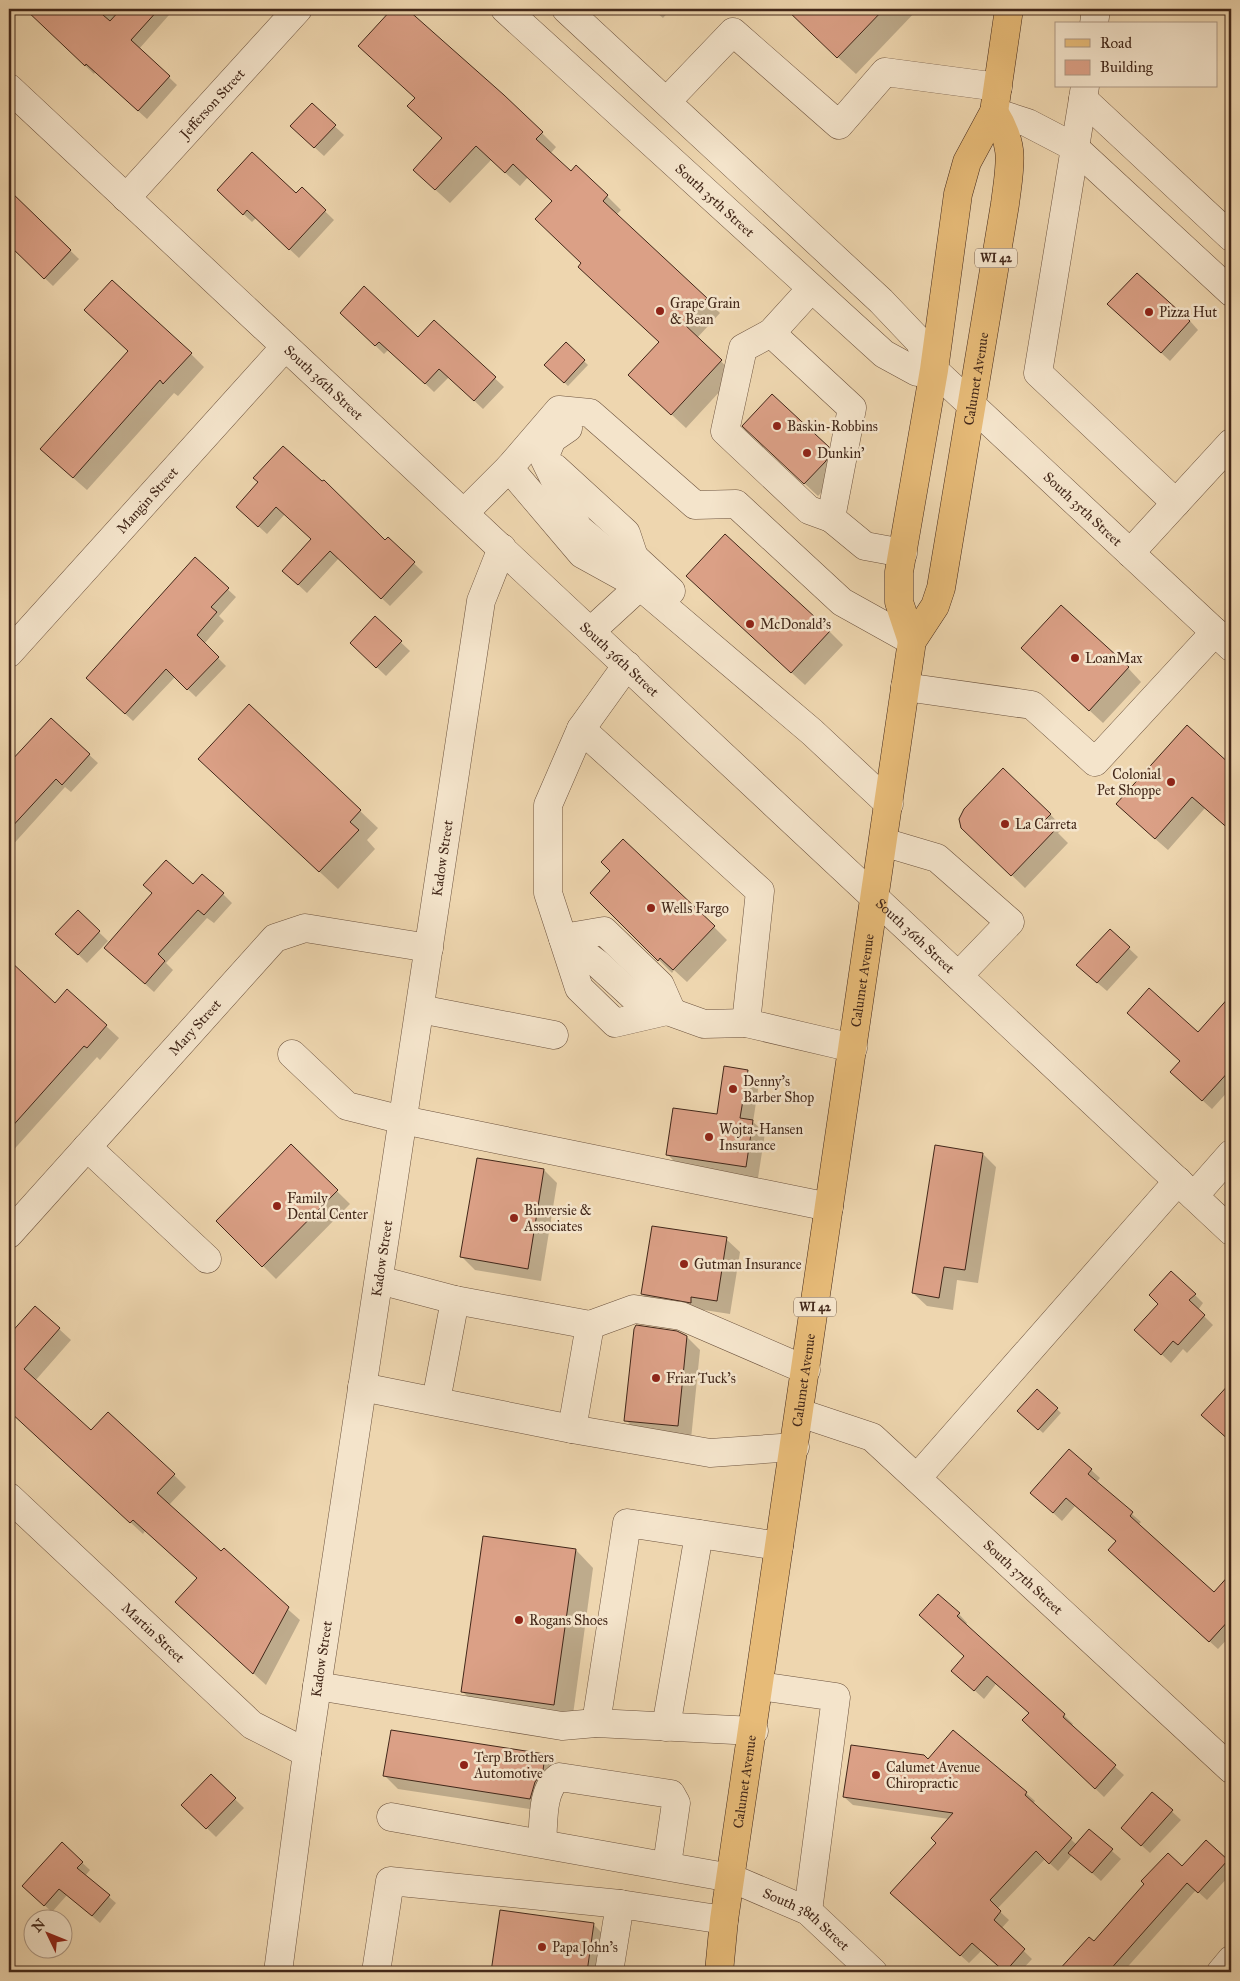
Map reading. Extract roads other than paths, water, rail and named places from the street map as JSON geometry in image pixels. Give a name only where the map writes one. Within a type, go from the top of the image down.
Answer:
[{"type":"main road","name":"Calumet Avenue","points":[[912,641],[901,611],[898,593],[902,553],[934,370],[962,177],[996,99],[1009,9]]},
{"type":"main road","name":"Calumet Avenue","points":[[719,1972],[724,1920],[754,1731],[912,641],[935,606],[942,588],[1010,162],[1007,135],[996,99]]},
{"type":"street","name":"Jefferson Street","points":[[126,198],[298,9]]},
{"type":"street","name":"South 35th Street","points":[[504,9],[884,354],[917,372],[934,370]]},
{"type":"street","name":"South 35th Street","points":[[566,9],[667,101],[887,308],[919,340],[934,370],[1223,640]]},
{"type":"street","points":[[1094,22],[1096,9]]},
{"type":"street","points":[[667,101],[733,32],[839,125],[885,72],[996,99],[1028,123],[1074,147],[1231,292]]},
{"type":"street","name":"South 36th Street","points":[[9,88],[1231,1231]]},
{"type":"street","points":[[1084,93],[1038,373],[1176,503]]},
{"type":"street","points":[[1084,93],[1231,237]]},
{"type":"street","points":[[811,289],[771,333],[743,348],[725,431],[809,510],[831,518],[865,546],[902,553]]},
{"type":"street","points":[[771,333],[852,408],[831,518]]},
{"type":"street","name":"Mangin Street","points":[[9,653],[286,347]]},
{"type":"street","points":[[464,513],[509,468],[559,410],[590,413],[695,505],[736,504],[842,602],[912,641]]},
{"type":"street","points":[[590,413],[552,439],[544,458],[578,528],[602,548],[634,557],[808,718],[812,732]]},
{"type":"street","points":[[1130,553],[1231,443]]},
{"type":"street","points":[[509,468],[582,554],[640,586],[812,732],[888,804]]},
{"type":"street","name":"Kadow Street","points":[[278,1972],[307,1753],[481,601],[502,548]]},
{"type":"street","points":[[591,631],[640,586]]},
{"type":"street","points":[[906,687],[1032,705],[1095,762],[1223,640]]},
{"type":"street","points":[[627,665],[580,729],[548,805],[548,893],[579,988],[615,1023],[671,1010]]},
{"type":"street","points":[[580,729],[760,891],[746,1023]]},
{"type":"street","points":[[883,842],[937,858],[1010,922],[959,975]]},
{"type":"street","name":"Mary Street","points":[[9,1234],[275,938],[305,928],[429,948]]},
{"type":"street","points":[[563,938],[598,947],[671,1010],[704,1024],[746,1023],[853,1048]]},
{"type":"street","points":[[420,1009],[554,1035]]},
{"type":"street","points":[[292,1054],[347,1106],[403,1120],[829,1207]]},
{"type":"street","points":[[87,1147],[207,1259]]},
{"type":"street","points":[[917,1478],[1186,1189],[1231,1154]]},
{"type":"street","points":[[379,1280],[455,1300],[590,1325],[634,1309],[681,1316],[806,1370]]},
{"type":"street","points":[[436,1402],[455,1300]]},
{"type":"street","points":[[572,1429],[590,1325]]},
{"type":"street","points":[[362,1387],[572,1429],[710,1453],[795,1447]]},
{"type":"street","name":"South 37th Street","points":[[800,1413],[872,1436],[1231,1769]]},
{"type":"street","name":"Martin Street","points":[[9,1497],[252,1725],[307,1753]]},
{"type":"street","points":[[596,1723],[627,1523],[780,1546]]},
{"type":"street","points":[[666,1727],[699,1534]]},
{"type":"street","points":[[317,1686],[562,1726],[596,1723],[754,1731]]},
{"type":"street","points":[[760,1686],[836,1697],[808,1911]]},
{"type":"street","points":[[542,1843],[548,1792],[552,1783],[560,1777],[671,1794],[676,1803],[666,1865]]},
{"type":"street","name":"South 38th Street","points":[[390,1817],[731,1878],[808,1911],[873,1972]]},
{"type":"street","points":[[376,1972],[390,1882],[620,1904],[724,1920]]},
{"type":"street","points":[[609,1972],[620,1904]]},
{"type":"street","points":[[1221,1972],[1231,1960]]},
{"type":"place","name":"Grape Grain & Bean","points":[[660,311]]},
{"type":"place","name":"Pizza Hut","points":[[1149,312]]},
{"type":"place","name":"Baskin-Robbins","points":[[777,426]]},
{"type":"place","name":"Dunkin'","points":[[807,453]]},
{"type":"place","name":"McDonald's","points":[[750,624]]},
{"type":"place","name":"LoanMax","points":[[1075,658]]},
{"type":"place","name":"Colonial Pet Shoppe","points":[[1171,782]]},
{"type":"place","name":"La Carreta","points":[[1005,824]]},
{"type":"place","name":"Wells Fargo","points":[[651,908]]},
{"type":"place","name":"Denny's Barber Shop","points":[[733,1089]]},
{"type":"place","name":"Wojta-Hansen Insurance","points":[[709,1137]]},
{"type":"place","name":"Family Dental Center","points":[[277,1206]]},
{"type":"place","name":"Binversie & Associates","points":[[514,1218]]},
{"type":"place","name":"Gutman Insurance","points":[[684,1264]]},
{"type":"place","name":"Friar Tuck's","points":[[656,1378]]},
{"type":"place","name":"Rogans Shoes","points":[[519,1620]]},
{"type":"place","name":"Terp Brothers Automotive","points":[[464,1765]]},
{"type":"place","name":"Calumet Avenue Chiropractic","points":[[876,1775]]},
{"type":"place","name":"Papa John's","points":[[542,1947]]}]
